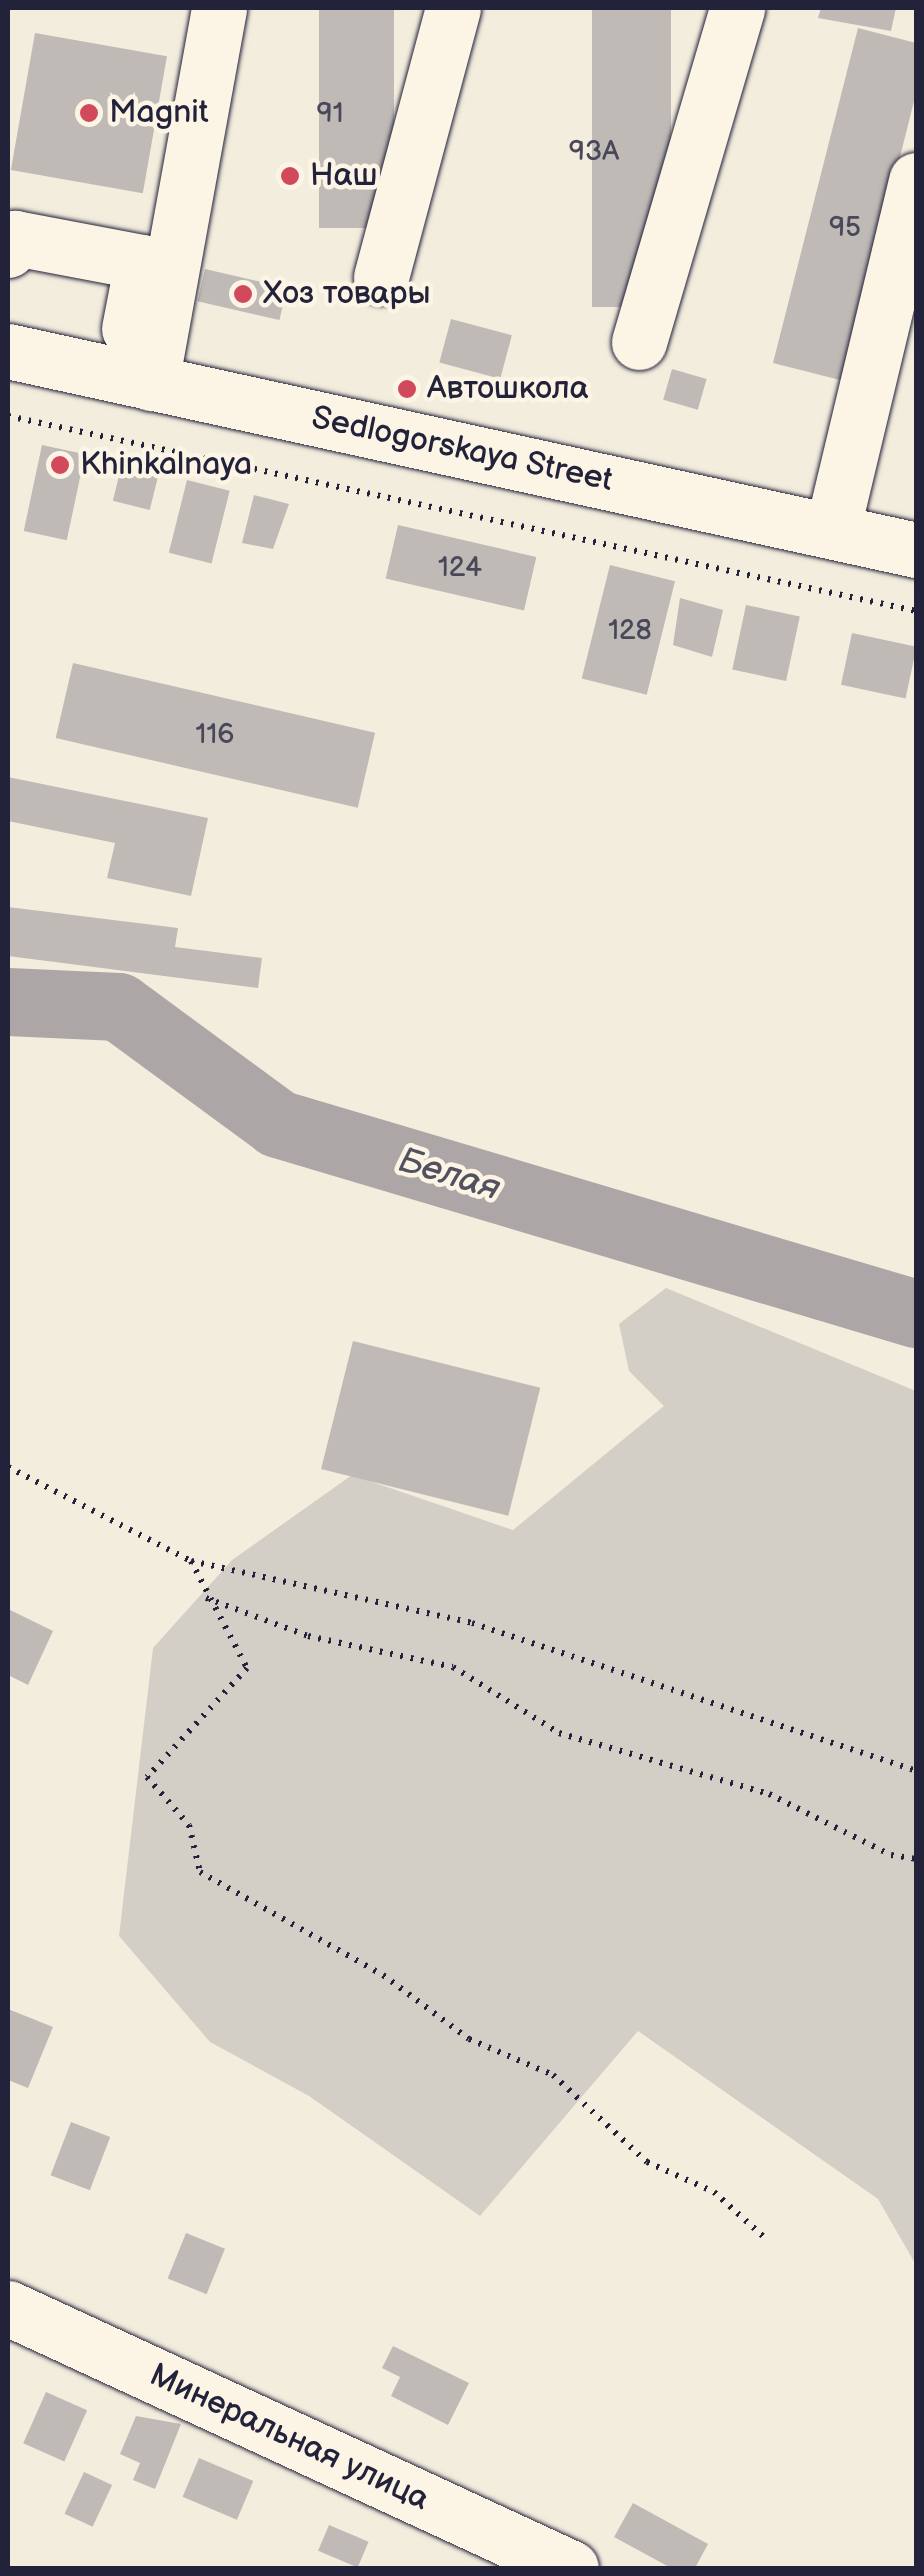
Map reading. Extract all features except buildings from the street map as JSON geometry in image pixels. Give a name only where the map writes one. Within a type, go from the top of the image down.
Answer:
[{"type":"street","points":[[136,380],[220,8]]},
{"type":"street","points":[[381,277],[453,8]]},
{"type":"street","points":[[639,342],[737,8]]},
{"type":"street","points":[[832,531],[916,180]]},
{"type":"street","points":[[8,250],[15,238],[142,262],[136,380]]},
{"type":"street","name":"Sedlogorskaya Street","points":[[8,351],[916,550]]},
{"type":"street","name":"Минеральная улица","points":[[8,2308],[571,2568]]},
{"type":"path","points":[[8,416],[916,611]]},
{"type":"path","points":[[8,1467],[192,1561],[472,1623],[916,1771]]},
{"type":"path","points":[[192,1561],[205,1598],[247,1668],[147,1777],[189,1825],[200,1872],[383,1975],[468,2039],[554,2075],[648,2162],[714,2192],[766,2238]]},
{"type":"path","points":[[205,1598],[308,1636],[453,1667],[558,1733],[769,1794],[891,1855],[916,1858]]},
{"type":"shaded area","points":[[666,1288],[916,1391],[916,2265],[878,2199],[638,2031],[480,2216],[309,2096],[210,2042],[119,1936],[153,1648],[232,1560],[352,1475],[513,1530],[664,1406],[629,1371],[619,1324]]},
{"type":"waterway","name":"Белая","points":[[8,1002],[119,1007],[278,1124],[916,1314]]},
{"type":"place","name":"Magnit","points":[[89,113]]},
{"type":"place","name":"Наш","points":[[290,176]]},
{"type":"place","name":"Хоз товары","points":[[243,294]]},
{"type":"place","name":"Автошкола","points":[[407,389]]},
{"type":"place","name":"Khinkalnaya","points":[[60,465]]}]
